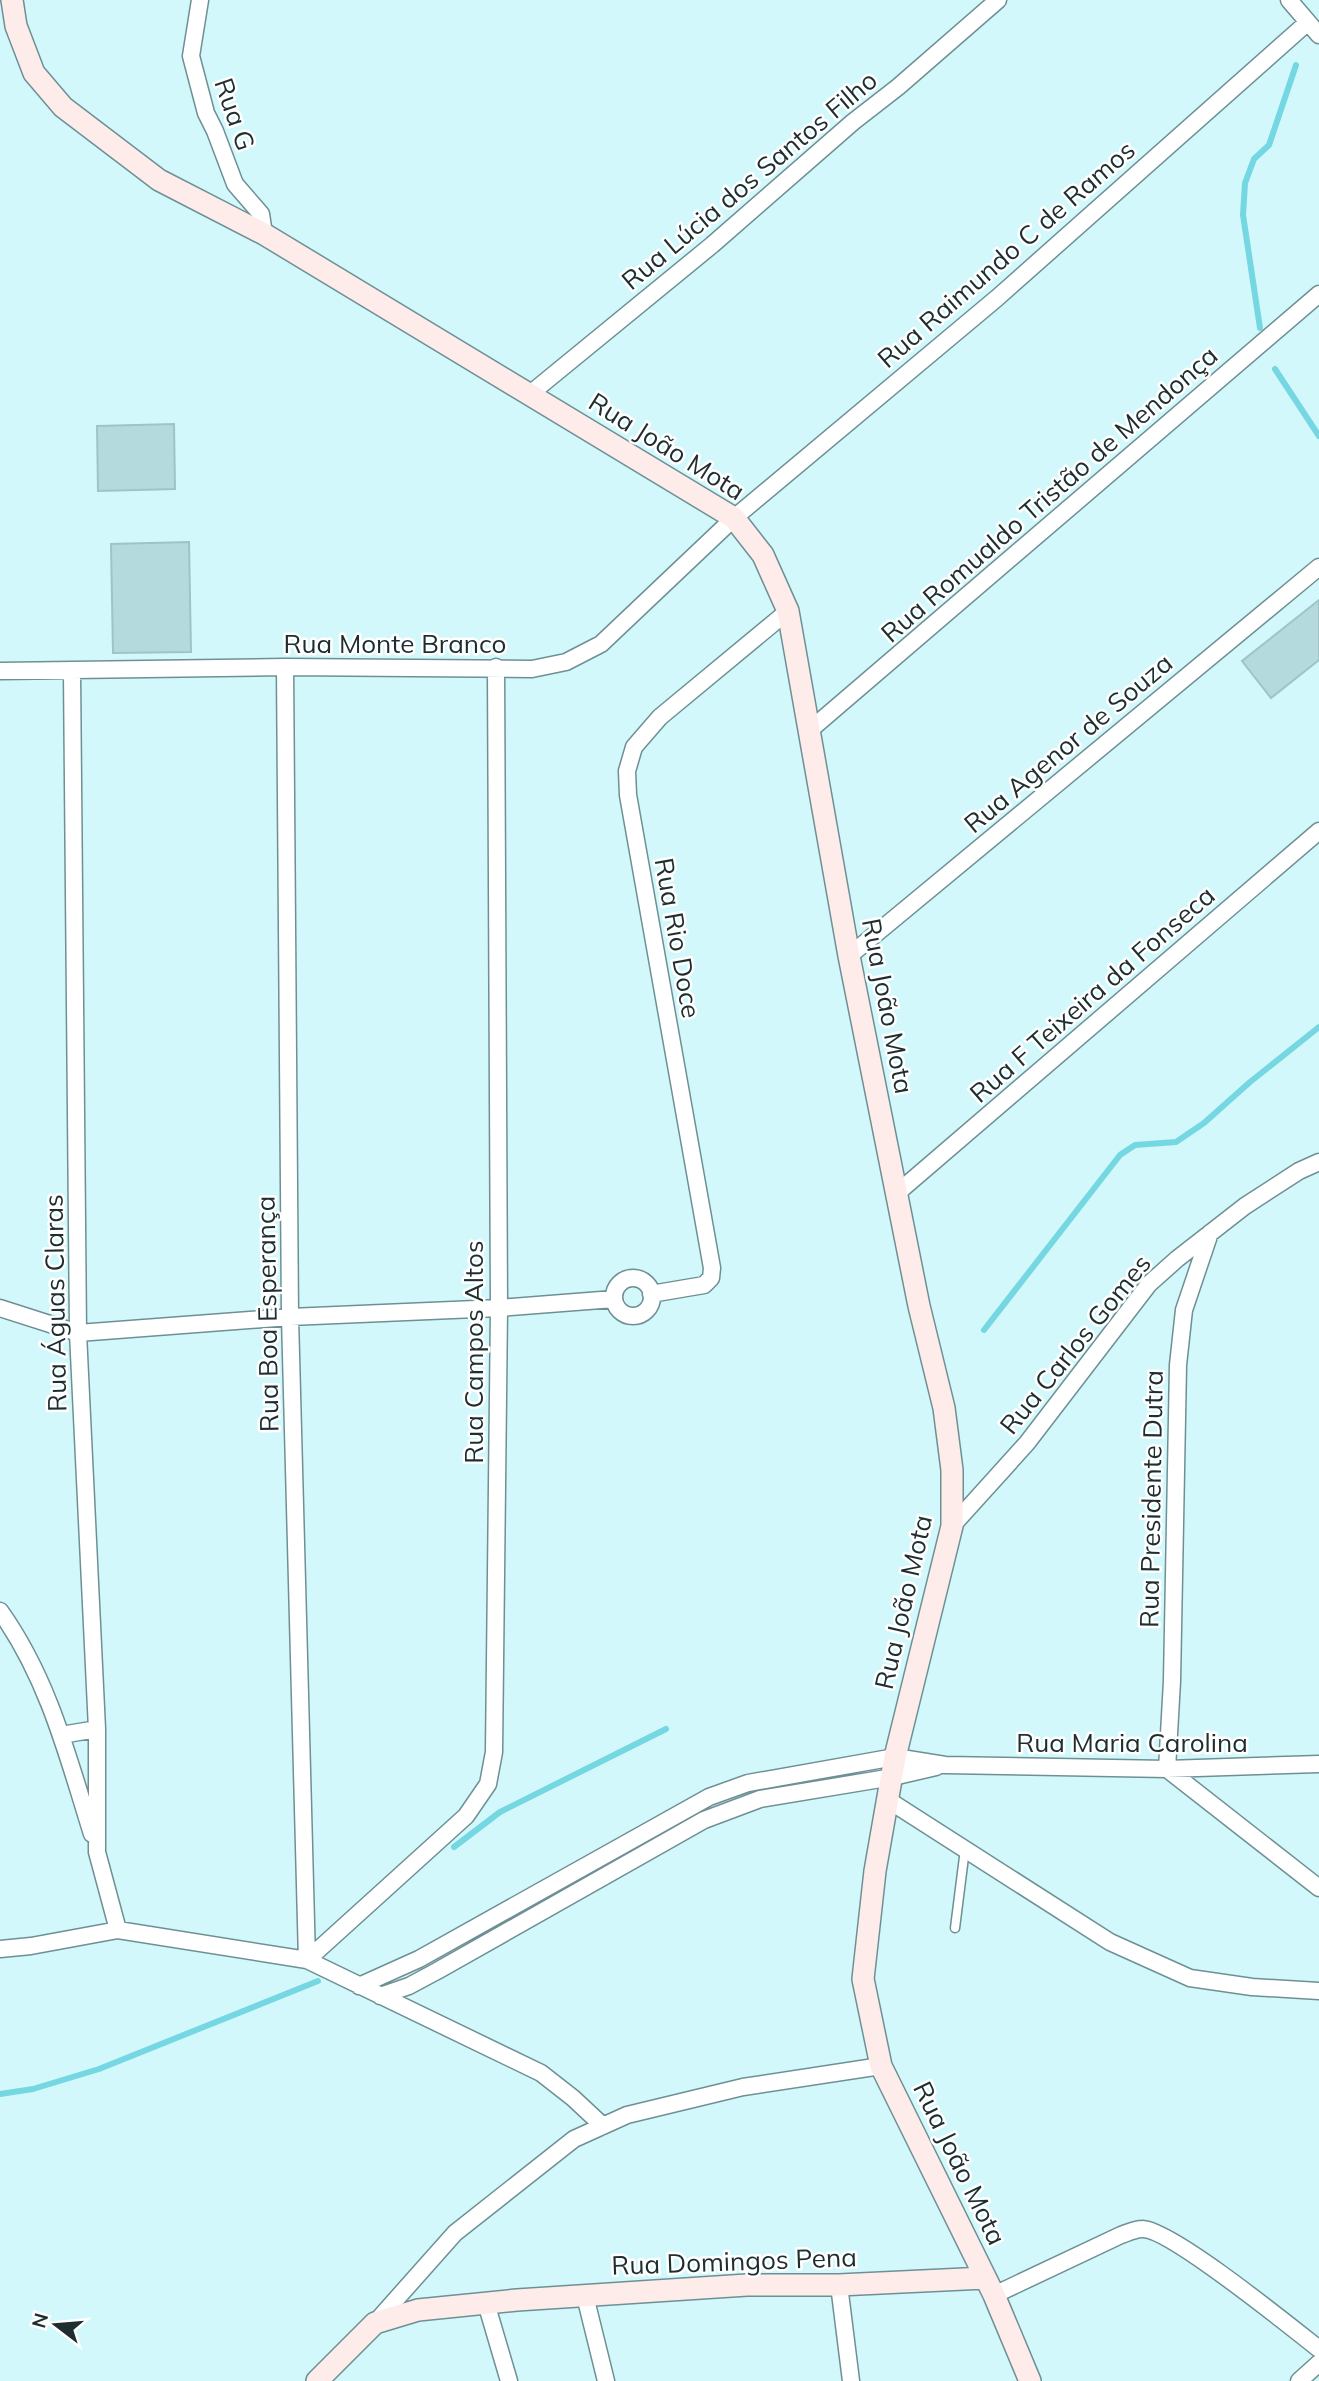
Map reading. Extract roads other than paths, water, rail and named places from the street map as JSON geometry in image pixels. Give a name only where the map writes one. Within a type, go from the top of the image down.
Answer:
[{"type":"main road","name":"Rua João Mota","points":[[12,0],[16,26],[34,73],[63,107],[159,180],[264,234],[734,518],[763,555],[788,611],[849,956],[919,1306],[949,1437],[952,1470],[952,1526],[894,1767],[875,1871],[863,1979],[881,2066],[990,2287],[1030,2381]]},
{"type":"main road","name":"Rua Domingos Pena","points":[[374,2323],[418,2310],[486,2303],[747,2286],[990,2287]]},
{"type":"main road","points":[[317,2381],[374,2323]]},
{"type":"street","name":"Rua G","points":[[200,0],[191,56],[206,114],[235,184],[261,214],[264,234]]},
{"type":"street","name":"Rua Lúcia dos Santos Filho","points":[[530,394],[712,245],[998,0]]},
{"type":"street","points":[[1289,0],[1313,29]]},
{"type":"street","name":"Rua Raimundo C de Ramos","points":[[734,518],[1313,29]]},
{"type":"street","name":"Rua Romualdo Tristão de Mendonça","points":[[810,730],[1319,294]]},
{"type":"street","name":"Rua Monte Branco","points":[[0,671],[285,667],[531,669],[566,662],[601,644],[734,518]]},
{"type":"street","name":"Rua Agenor de Souza","points":[[849,956],[1319,567]]},
{"type":"street","name":"Rua Rio Doce","points":[[651,1294],[704,1285],[711,1278],[712,1268],[628,795],[627,771],[634,747],[660,718],[788,611]]},
{"type":"street","name":"Rua Boa Esperança","points":[[285,667],[290,1317],[307,1960]]},
{"type":"street","name":"Rua Campos Altos","points":[[307,1960],[466,1816],[488,1784],[494,1752],[499,1308],[496,667]]},
{"type":"street","name":"Rua Águas Claras","points":[[72,671],[78,1333],[97,1729],[97,1852],[118,1930]]},
{"type":"street","name":"Rua F Teixeira da Fonseca","points":[[896,1194],[1319,831]]},
{"type":"street","name":"Rua Carlos Gomes","points":[[952,1526],[1027,1443],[1149,1284],[1245,1206],[1299,1171],[1319,1162]]},
{"type":"street","name":"Rua Presidente Dutra","points":[[1167,1769],[1172,1681],[1178,1365],[1184,1310],[1210,1233]]},
{"type":"street","points":[[631,1278],[644,1282],[651,1294],[647,1308],[635,1315],[621,1311],[614,1299],[614,1290],[618,1285],[631,1278]]},
{"type":"street","points":[[0,1308],[78,1333],[290,1317],[499,1308],[614,1299]]},
{"type":"street","points":[[3,1620],[39,1676],[61,1735],[97,1852]]},
{"type":"street","points":[[61,1735],[97,1729]]},
{"type":"street","name":"Rua Maria Carolina","points":[[894,1767],[945,1765],[1167,1769],[1319,1764]]},
{"type":"street","points":[[359,1986],[418,1959],[709,1797],[748,1783],[894,1767]]},
{"type":"street","points":[[380,1996],[409,1986],[437,1971],[704,1820],[760,1799],[894,1767]]},
{"type":"street","points":[[1167,1769],[1319,1888]]},
{"type":"street","points":[[888,1800],[1110,1942],[1190,1978],[1252,1987],[1319,1991]]},
{"type":"street","points":[[0,1950],[31,1947],[118,1930],[307,1960],[541,2073],[603,2126]]},
{"type":"street","points":[[374,2323],[455,2233],[574,2139],[627,2115],[743,2087],[881,2066]]},
{"type":"street","points":[[990,2287],[1142,2229],[1166,2236],[1319,2349]]},
{"type":"street","points":[[839,2285],[851,2381]]},
{"type":"street","points":[[585,2296],[606,2381]]},
{"type":"street","points":[[486,2303],[509,2381]]},
{"type":"street","points":[[1299,2381],[1319,2363]]},
{"type":"lane","points":[[956,1928],[965,1849]]},
{"type":"waterway","points":[[1260,328],[1243,215],[1245,183],[1254,159],[1269,145],[1296,65]]},
{"type":"waterway","points":[[1275,369],[1319,436]]},
{"type":"waterway","points":[[984,1330],[1120,1155],[1135,1145],[1176,1142],[1204,1123],[1319,1027]]},
{"type":"waterway","points":[[454,1847],[500,1812],[666,1729]]},
{"type":"waterway","points":[[0,2094],[33,2089],[99,2069],[318,1981]]}]
